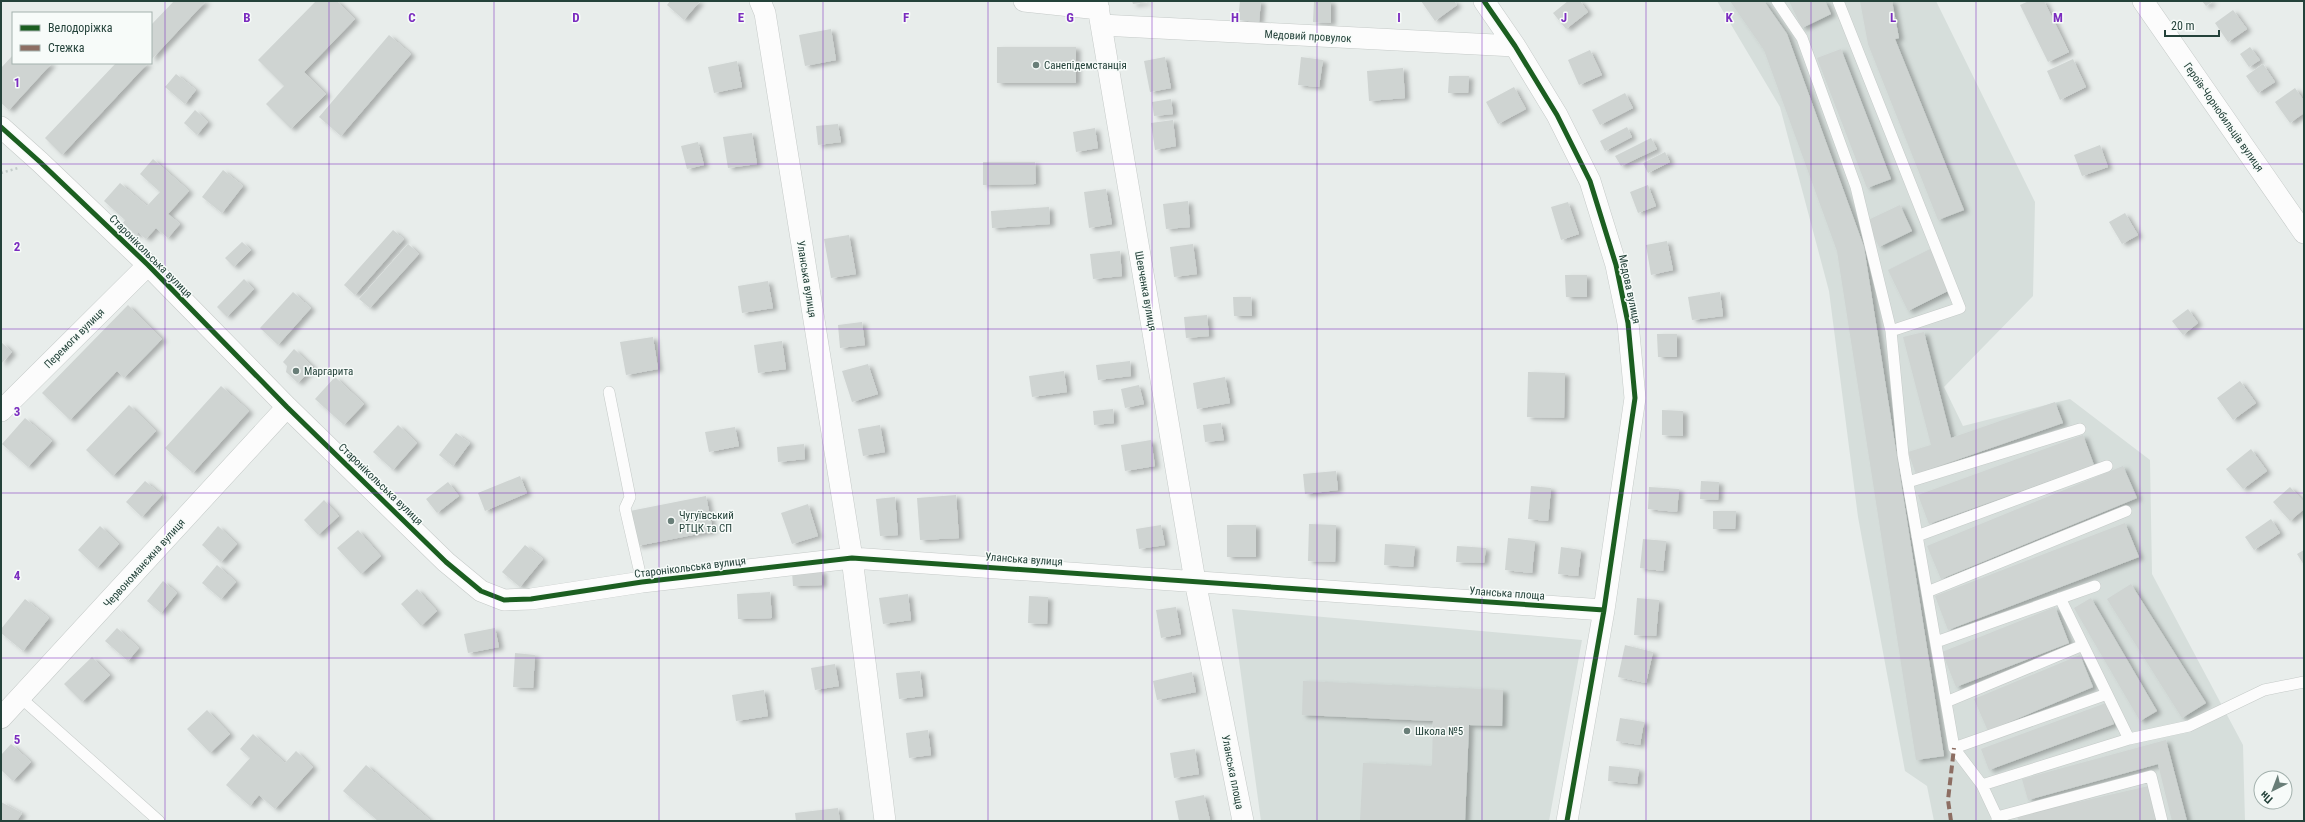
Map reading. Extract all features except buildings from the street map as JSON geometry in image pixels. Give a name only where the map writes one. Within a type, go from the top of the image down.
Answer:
[{"type":"street","name":"Уланська вулиця","points":[[760,1],[765,13],[852,558],[885,821]]},
{"type":"street","name":"Медовий провулок","points":[[1024,1],[1099,12],[1515,46]]},
{"type":"street","name":"Медова вулиця","points":[[1484,1],[1515,46],[1557,115],[1590,181],[1616,265],[1628,323],[1635,398],[1604,610]]},
{"type":"street","name":"Героїв-Чорнобильців вулиця","points":[[2144,1],[2304,233]]},
{"type":"street","name":"Шевченка вулиця","points":[[1099,12],[1195,581]]},
{"type":"street","name":"Старонікольська вулиця","points":[[1,127],[148,265],[287,407],[446,562],[481,591],[504,600],[531,599],[642,582],[852,558]]},
{"type":"street","name":"Перемоги вулиця","points":[[1,411],[148,265]]},
{"type":"street","name":"Червономанєжна вулиця","points":[[1,718],[287,407]]},
{"type":"street","name":"Уланська вулиця","points":[[852,558],[1195,581]]},
{"type":"street","name":"Уланська площа","points":[[1243,821],[1195,581],[1604,610]]},
{"type":"street","points":[[1567,821],[1604,610]]},
{"type":"lane","points":[[1777,1],[1802,38],[1856,187],[1891,331],[1908,482],[1954,748],[1982,785],[1998,820],[2152,776],[2162,821]]},
{"type":"lane","points":[[1838,1],[1960,308],[1891,331]]},
{"type":"lane","points":[[609,392],[630,497],[625,508],[642,582]]},
{"type":"lane","points":[[1908,482],[2080,429]]},
{"type":"lane","points":[[1917,536],[2108,466]]},
{"type":"lane","points":[[1927,592],[2126,511]]},
{"type":"lane","points":[[1936,642],[2095,586]]},
{"type":"lane","points":[[2060,598],[2129,739]]},
{"type":"lane","points":[[1946,702],[2083,645]]},
{"type":"lane","points":[[1982,785],[2129,739],[2189,726],[2264,690],[2304,682]]},
{"type":"lane","points":[[1954,748],[2107,694]]},
{"type":"lane","points":[[20,698],[160,821]]},
{"type":"shaded area","points":[[1717,1],[1936,1],[2035,202],[2033,296],[1944,387],[1963,426],[2070,399],[2150,460],[2152,574],[2243,745],[2245,821],[1934,821],[1927,786],[1905,771],[1858,517],[1829,291],[1780,107]]},
{"type":"shaded area","name":"Школа №5","points":[[1232,609],[1582,640],[1549,821],[1261,821]]},
{"type":"marked path","points":[[1951,821],[1948,800],[1954,748]]},
{"type":"cycle path","points":[[1484,1],[1515,46],[1557,115],[1590,181],[1616,265],[1628,323],[1635,398],[1604,610],[1567,821]]},
{"type":"cycle path","points":[[1,127],[148,265],[287,407],[446,562],[481,591],[504,600],[531,599],[642,582],[852,558],[1604,610]]},
{"type":"place","name":"Санепідемстанція","points":[[1036,65]]},
{"type":"place","name":"Маргарита","points":[[296,371]]},
{"type":"place","name":"Чугуївський РТЦК та СП","points":[[671,521]]},
{"type":"place","name":"Школа №5","points":[[1407,731]]}]
